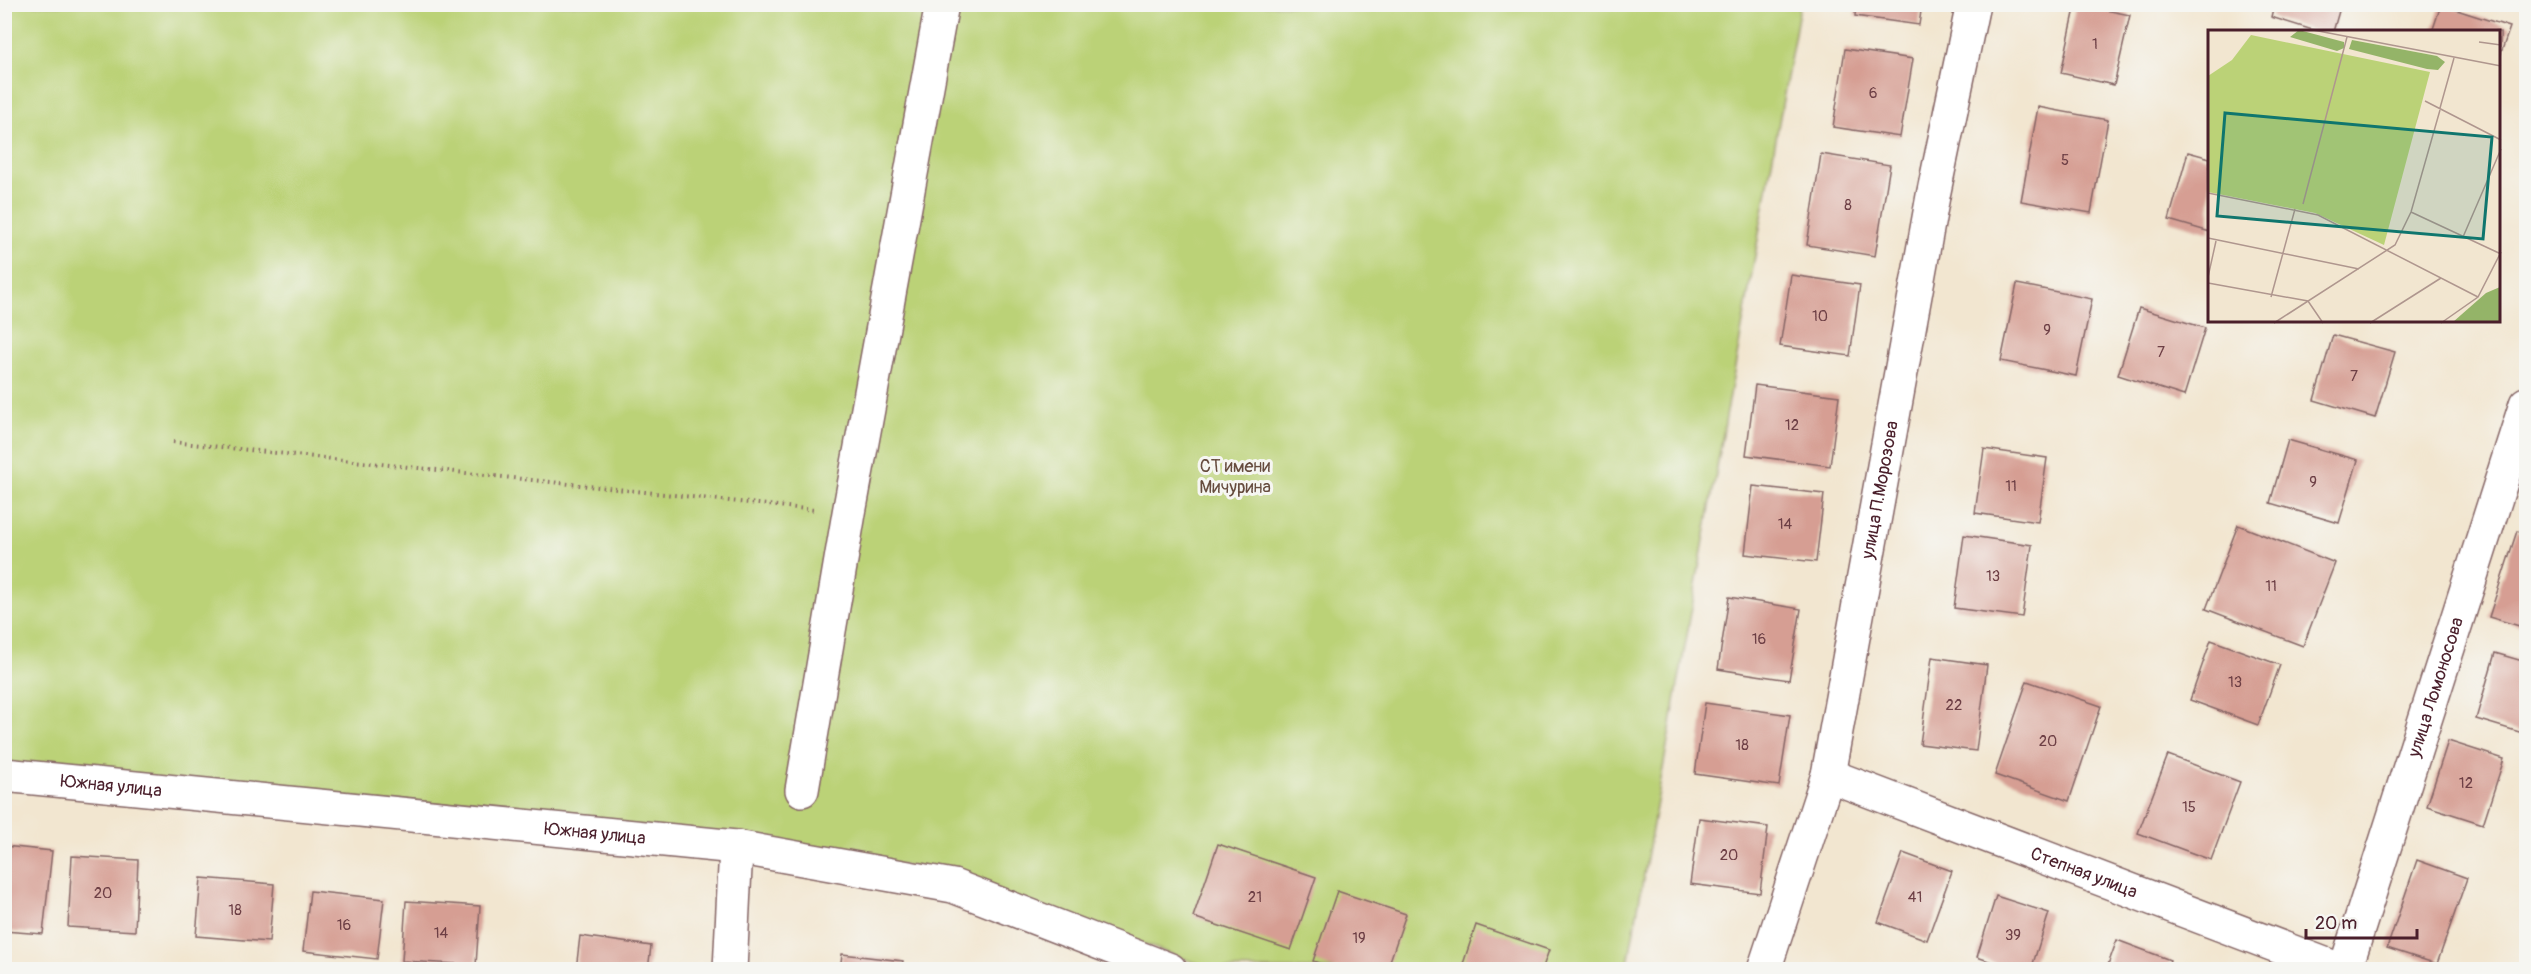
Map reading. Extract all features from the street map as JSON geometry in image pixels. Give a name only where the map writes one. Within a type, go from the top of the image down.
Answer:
[{"type":"street","points":[[802,790],[849,513],[942,4]]},
{"type":"street","name":"улица П.Морозова","points":[[1764,969],[1828,775],[1933,196],[1973,4]]},
{"type":"street","name":"улица Ломоносова","points":[[2345,969],[2526,404]]},
{"type":"street","name":"Южная улица","points":[[4,775],[736,847],[952,886],[1170,969]]},
{"type":"street","name":"Степная улица","points":[[1828,775],[2340,969]]},
{"type":"street","points":[[730,969],[736,847]]},
{"type":"path","points":[[173,442],[849,513]]},
{"type":"green space","name":"СТ имени Мичурина","points":[[5,5],[1800,5],[1627,969],[1213,969],[929,868],[5,766]]},
{"type":"building","points":[[1856,4],[1922,4],[1919,25],[1855,16]]},
{"type":"building","points":[[2076,4],[2130,15],[2114,85],[2061,73]]},
{"type":"building","points":[[2274,4],[2341,4],[2334,30],[2313,30],[2271,17]]},
{"type":"building","points":[[2441,5],[2510,27],[2501,53],[2501,30],[2433,30]]},
{"type":"building","points":[[1845,49],[1913,59],[1900,137],[1833,127]]},
{"type":"building","points":[[2038,107],[2108,120],[2091,213],[2021,201]]},
{"type":"building","points":[[2188,152],[2208,157],[2208,231],[2169,220]]},
{"type":"building","points":[[1821,154],[1890,165],[1875,256],[1807,245]]},
{"type":"building","points":[[1791,275],[1860,285],[1850,356],[1780,346]]},
{"type":"building","points":[[2017,284],[2092,299],[2076,376],[2001,361]]},
{"type":"building","points":[[2139,308],[2205,328],[2184,396],[2118,375]]},
{"type":"building","points":[[2333,335],[2395,352],[2375,418],[2314,400]]},
{"type":"building","points":[[1755,385],[1839,396],[1830,466],[1746,455]]},
{"type":"building","points":[[2288,440],[2358,460],[2339,523],[2270,503]]},
{"type":"building","points":[[1984,449],[2047,458],[2038,522],[1975,513]]},
{"type":"building","points":[[1753,486],[1824,494],[1816,562],[1745,554]]},
{"type":"building","points":[[2238,525],[2335,563],[2303,646],[2206,609]]},
{"type":"building","points":[[2517,531],[2526,534],[2526,628],[2489,617]]},
{"type":"building","points":[[1964,535],[2032,545],[2022,617],[1954,608]]},
{"type":"building","points":[[1729,597],[1801,609],[1789,680],[1718,669]]},
{"type":"building","points":[[2211,640],[2280,665],[2258,725],[2190,700]]},
{"type":"building","points":[[2495,653],[2526,662],[2526,734],[2476,719]]},
{"type":"building","points":[[1932,657],[1987,665],[1976,751],[1920,744]]},
{"type":"building","points":[[2027,681],[2101,706],[2069,801],[1995,775]]},
{"type":"building","points":[[1705,703],[1790,715],[1779,786],[1695,774]]},
{"type":"building","points":[[2448,741],[2504,759],[2483,824],[2427,806]]},
{"type":"building","points":[[2168,755],[2240,782],[2211,860],[2138,833]]},
{"type":"building","points":[[1699,818],[1768,827],[1760,893],[1690,884]]},
{"type":"building","points":[[1218,844],[1316,877],[1291,950],[1193,917]]},
{"type":"building","points":[[4,846],[52,851],[43,934],[4,931]]},
{"type":"building","points":[[1903,853],[1952,871],[1927,940],[1878,922]]},
{"type":"building","points":[[72,856],[138,860],[135,931],[68,927]]},
{"type":"building","points":[[2417,860],[2467,878],[2437,964],[2387,948]]},
{"type":"building","points":[[201,878],[274,884],[269,942],[196,936]]},
{"type":"building","points":[[310,891],[384,899],[377,959],[303,951]]},
{"type":"building","points":[[1337,891],[1406,914],[1387,970],[1337,970],[1313,961]]},
{"type":"building","points":[[1996,896],[2049,913],[2031,970],[2015,970],[1977,957]]},
{"type":"building","points":[[406,901],[480,906],[476,965],[402,961]]},
{"type":"building","points":[[1476,925],[1549,950],[1542,970],[1461,970]]},
{"type":"building","points":[[580,936],[651,946],[648,970],[576,970]]},
{"type":"building","points":[[2117,940],[2170,960],[2167,970],[2106,970]]},
{"type":"building","points":[[842,954],[903,961],[902,970],[840,970]]}]
